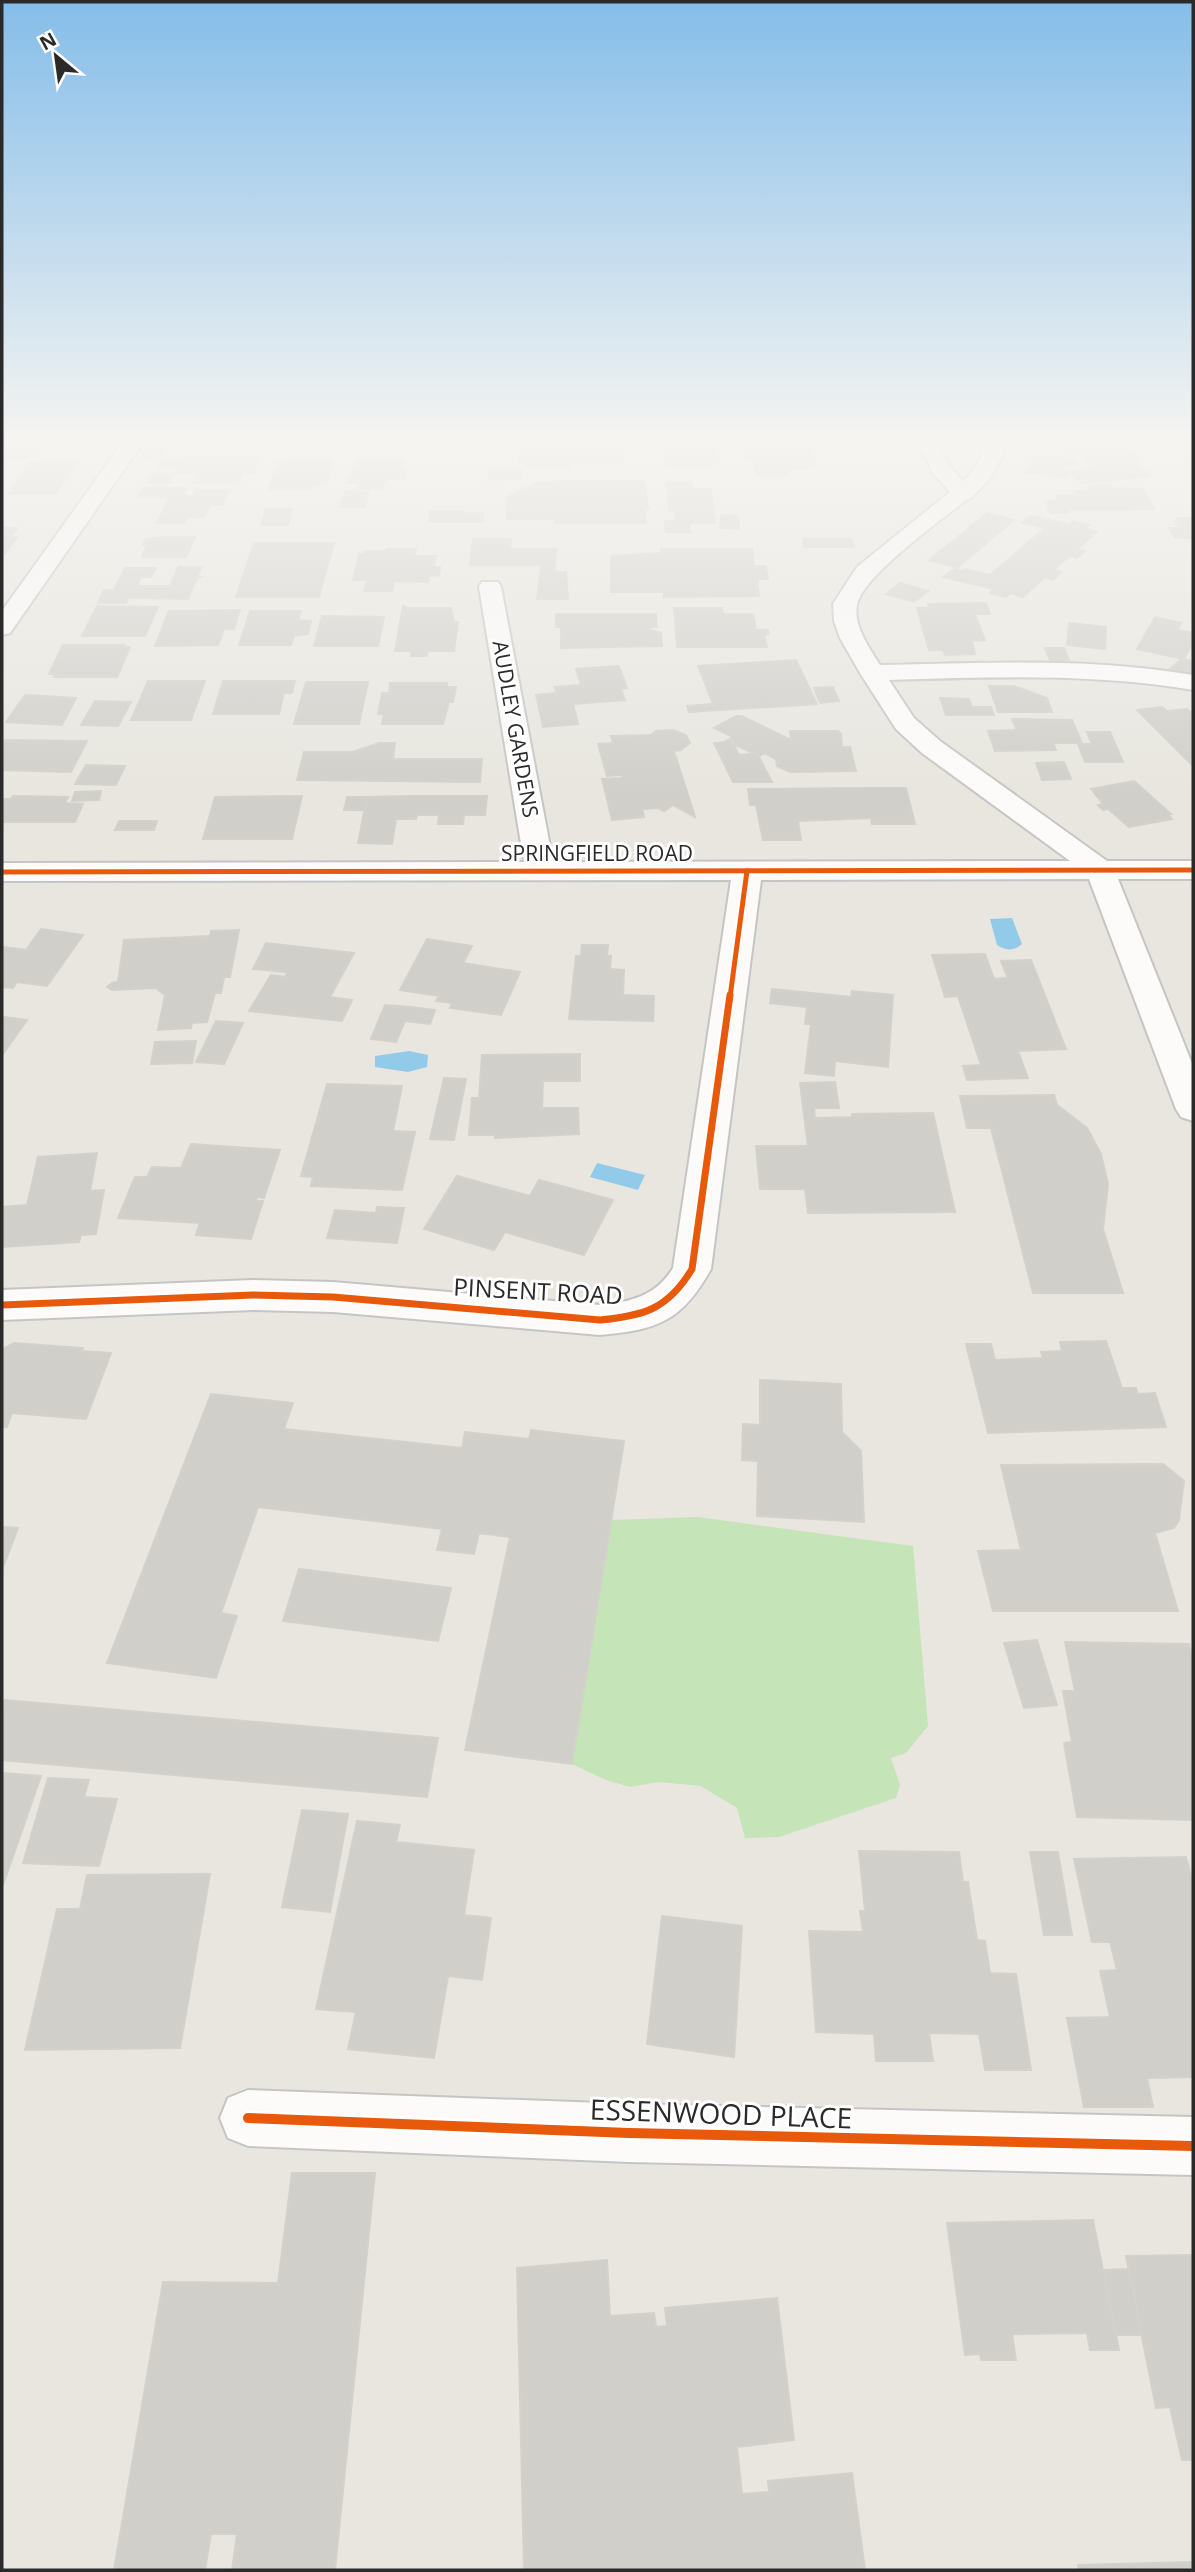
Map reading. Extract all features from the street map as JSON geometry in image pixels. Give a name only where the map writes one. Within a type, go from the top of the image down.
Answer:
[{"type":"street","points":[[2,628],[53,555]]},
{"type":"street","points":[[887,555],[865,572],[853,587],[845,604],[846,621],[852,638],[905,723],[931,747],[1100,870],[1193,1109]]},
{"type":"street","name":"AUDLEY GARDENS","points":[[490,587],[540,871]]},
{"type":"street","points":[[872,673],[1046,670],[1119,672],[1193,682]]},
{"type":"street","name":"SPRINGFIELD ROAD","points":[[2,873],[1193,870]]},
{"type":"street","name":"PINSENT ROAD","points":[[2,1305],[253,1295],[320,1296],[600,1320],[629,1318],[659,1308],[679,1290],[692,1269],[747,871]]},
{"type":"street","name":"ESSENWOOD PLACE","points":[[248,2118],[629,2133],[1193,2146]]},
{"type":"green space","points":[[698,1517],[913,1546],[928,1726],[906,1753],[891,1758],[900,1785],[896,1798],[779,1837],[745,1838],[737,1808],[701,1786],[659,1782],[630,1787],[606,1780],[572,1764],[611,1520]]},
{"type":"water","points":[[1012,918],[1022,944],[1007,949],[997,945],[990,919]]},
{"type":"water","points":[[409,1051],[428,1055],[427,1067],[408,1072],[375,1067],[375,1056]]},
{"type":"water","points":[[597,1163],[645,1175],[638,1190],[590,1177]]},
{"type":"building","points":[[143,555],[187,555],[186,557],[142,557]]},
{"type":"building","points":[[250,555],[331,555],[319,597],[236,597]]},
{"type":"building","points":[[359,555],[436,556],[434,567],[440,567],[439,575],[429,576],[428,582],[394,581],[392,591],[364,591],[367,580],[353,580]]},
{"type":"building","points":[[471,555],[556,555],[555,572],[566,572],[568,599],[537,599],[541,565],[470,565]]},
{"type":"building","points":[[753,555],[754,566],[766,566],[768,579],[757,579],[759,596],[664,597],[664,592],[611,592],[611,556]]},
{"type":"building","points":[[935,555],[972,555],[957,568],[929,560]]},
{"type":"building","points":[[1013,555],[1080,555],[1077,558],[1069,556],[1054,570],[1061,572],[1053,580],[1045,577],[1023,597],[1011,593],[1006,597],[990,593],[994,589],[943,577],[954,569],[990,575]]},
{"type":"building","points":[[178,567],[202,567],[197,577],[201,577],[196,580],[188,599],[129,598],[126,603],[98,603],[104,590],[114,590],[125,568],[156,568],[151,577],[141,577],[137,586],[170,586]]},
{"type":"building","points":[[900,583],[928,591],[914,602],[886,594]]},
{"type":"building","points":[[986,603],[990,614],[975,614],[985,640],[972,641],[975,654],[945,655],[943,650],[929,650],[917,608],[929,608],[928,604]]},
{"type":"building","points":[[97,606],[158,607],[145,636],[82,636]]},
{"type":"building","points":[[403,606],[451,608],[454,622],[458,622],[454,651],[427,651],[427,656],[411,656],[412,651],[395,651]]},
{"type":"building","points":[[674,608],[722,608],[723,614],[753,614],[756,630],[768,630],[769,634],[764,635],[767,647],[677,647]]},
{"type":"building","points":[[240,610],[234,629],[224,629],[218,645],[155,646],[169,611]]},
{"type":"building","points":[[250,611],[301,611],[298,620],[311,621],[308,634],[294,636],[291,645],[239,645]]},
{"type":"building","points":[[556,614],[656,614],[657,627],[651,627],[651,630],[661,633],[662,646],[561,648],[561,627],[556,627]]},
{"type":"building","points":[[322,616],[384,617],[378,646],[314,646]]},
{"type":"building","points":[[1155,617],[1181,623],[1178,630],[1193,633],[1193,642],[1184,659],[1137,649]]},
{"type":"building","points":[[1069,623],[1106,627],[1105,649],[1067,645]]},
{"type":"building","points":[[63,645],[130,647],[117,677],[54,677],[56,674],[49,674]]},
{"type":"building","points":[[1045,648],[1064,648],[1069,660],[1050,660]]},
{"type":"building","points":[[1182,658],[1193,662],[1191,673],[1168,671]]},
{"type":"building","points":[[796,660],[817,704],[689,712],[687,706],[713,704],[698,666]]},
{"type":"building","points":[[619,666],[627,688],[621,689],[625,700],[573,704],[578,724],[543,727],[536,695],[556,693],[555,687],[581,685],[576,669]]},
{"type":"building","points":[[148,681],[205,681],[191,720],[131,720]]},
{"type":"building","points":[[223,681],[295,681],[292,693],[284,693],[279,714],[213,714]]},
{"type":"building","points":[[306,682],[368,682],[359,724],[294,724]]},
{"type":"building","points":[[390,683],[447,683],[447,687],[456,687],[453,702],[449,702],[443,724],[382,724],[384,714],[378,714],[382,693],[389,693]]},
{"type":"building","points":[[989,686],[1014,686],[1047,698],[1052,712],[998,712]]},
{"type":"building","points":[[833,687],[839,701],[820,703],[814,688]]},
{"type":"building","points":[[25,695],[76,698],[62,725],[6,722]]},
{"type":"building","points":[[940,698],[969,699],[972,707],[991,707],[994,715],[946,715]]},
{"type":"building","points":[[95,701],[131,702],[118,726],[81,725]]},
{"type":"building","points":[[1162,707],[1167,711],[1187,709],[1193,714],[1193,766],[1137,710]]},
{"type":"building","points":[[736,716],[742,716],[791,740],[790,731],[838,731],[841,734],[842,747],[850,747],[856,771],[790,772],[777,766],[776,759],[765,753],[759,756],[726,741],[733,737],[714,728]]},
{"type":"building","points":[[1012,719],[1072,720],[1082,743],[1053,743],[1056,750],[995,751],[988,731],[1017,730]]},
{"type":"building","points":[[673,730],[686,735],[690,743],[681,750],[674,751],[695,817],[673,805],[664,811],[658,808],[642,809],[644,817],[612,820],[602,779],[623,778],[622,775],[607,776],[598,744],[613,743],[611,736],[651,735],[656,731]]},
{"type":"building","points":[[1087,732],[1110,732],[1123,762],[1085,762],[1078,744],[1092,744]]},
{"type":"building","points":[[5,740],[87,741],[71,772],[2,770],[2,745]]},
{"type":"building","points":[[732,741],[739,755],[757,753],[772,782],[733,782],[714,743]]},
{"type":"building","points":[[379,743],[395,743],[393,759],[482,759],[480,782],[297,780],[304,752],[353,752]]},
{"type":"building","points":[[1064,762],[1071,779],[1042,780],[1036,763]]},
{"type":"building","points":[[86,765],[125,766],[116,785],[75,784]]},
{"type":"building","points":[[1134,781],[1171,814],[1168,814],[1172,819],[1129,827],[1108,809],[1103,810],[1098,805],[1103,804],[1091,789]]},
{"type":"building","points":[[906,788],[915,824],[872,824],[871,818],[798,821],[801,840],[763,840],[756,805],[750,805],[748,789]]},
{"type":"building","points":[[101,791],[99,800],[72,801],[75,792]]},
{"type":"building","points":[[13,796],[68,797],[65,803],[83,804],[75,822],[4,822],[2,825],[2,799],[11,799]]},
{"type":"building","points":[[302,796],[292,839],[203,839],[215,797]]},
{"type":"building","points":[[487,796],[485,815],[464,815],[463,824],[438,824],[439,815],[396,819],[392,844],[358,843],[367,797]]},
{"type":"building","points":[[347,797],[367,797],[365,810],[344,810]]},
{"type":"building","points":[[119,821],[157,821],[154,830],[115,830]]},
{"type":"building","points":[[41,929],[83,935],[47,986],[17,982],[13,988],[2,987],[2,947],[26,950]]},
{"type":"building","points":[[239,930],[230,977],[224,977],[221,993],[215,993],[207,1022],[192,1023],[191,1028],[158,1030],[165,995],[156,988],[112,990],[107,987],[118,982],[124,940],[210,936],[211,931]]},
{"type":"building","points":[[427,939],[472,946],[463,963],[520,972],[501,1015],[450,1008],[452,1003],[436,1001],[439,996],[400,990]]},
{"type":"building","points":[[266,943],[354,953],[330,997],[352,1000],[342,1021],[249,1011],[271,975],[285,977],[287,972],[253,969]]},
{"type":"building","points":[[582,945],[608,945],[610,969],[624,970],[623,995],[654,996],[653,1021],[569,1019],[576,956],[581,956]]},
{"type":"building","points":[[985,954],[994,979],[1008,978],[1001,961],[1031,960],[1066,1049],[1018,1051],[1028,1078],[967,1080],[963,1066],[981,1065],[958,996],[945,997],[932,955]]},
{"type":"building","points":[[772,989],[851,997],[852,991],[893,995],[888,1067],[835,1061],[834,1076],[805,1073],[811,1024],[805,1024],[807,1007],[770,1003]]},
{"type":"building","points":[[385,1005],[435,1010],[430,1024],[405,1021],[396,1042],[371,1039]]},
{"type":"building","points":[[4,1017],[27,1020],[3,1054],[2,1020]]},
{"type":"building","points":[[216,1021],[243,1023],[224,1064],[196,1062]]},
{"type":"building","points":[[196,1041],[192,1063],[151,1064],[155,1042]]},
{"type":"building","points":[[580,1054],[580,1081],[543,1081],[542,1108],[578,1108],[579,1134],[495,1138],[495,1135],[469,1135],[472,1098],[479,1098],[482,1055]]},
{"type":"building","points":[[444,1078],[466,1079],[454,1140],[430,1139]]},
{"type":"building","points":[[835,1082],[839,1108],[814,1108],[815,1118],[852,1117],[852,1114],[933,1113],[955,1212],[808,1213],[805,1189],[760,1189],[756,1146],[808,1146],[800,1083]]},
{"type":"building","points":[[327,1084],[402,1086],[393,1131],[415,1132],[402,1190],[311,1186],[313,1177],[301,1176]]},
{"type":"building","points":[[1054,1095],[1057,1105],[1087,1128],[1101,1154],[1108,1184],[1103,1229],[1123,1293],[1033,1293],[991,1128],[967,1128],[960,1096]]},
{"type":"building","points":[[191,1144],[280,1150],[264,1198],[257,1197],[256,1201],[263,1201],[251,1239],[196,1235],[200,1223],[118,1218],[135,1177],[147,1177],[152,1167],[181,1168]]},
{"type":"building","points":[[97,1153],[90,1191],[104,1190],[96,1234],[81,1235],[79,1242],[2,1247],[2,1207],[27,1205],[38,1157]]},
{"type":"building","points":[[457,1176],[530,1196],[539,1180],[613,1200],[584,1255],[505,1232],[494,1250],[424,1229]]},
{"type":"building","points":[[377,1207],[404,1208],[397,1243],[327,1238],[335,1210],[376,1213]]},
{"type":"building","points":[[1106,1341],[1122,1388],[1136,1388],[1138,1394],[1155,1393],[1166,1427],[988,1433],[966,1344],[991,1344],[995,1360],[1043,1358],[1041,1352],[1062,1351],[1060,1342]]},
{"type":"building","points":[[14,1343],[83,1348],[81,1351],[111,1353],[86,1419],[12,1413],[7,1427],[2,1427],[2,1349]]},
{"type":"building","points":[[760,1380],[841,1384],[842,1432],[861,1451],[864,1522],[757,1516],[758,1461],[742,1460],[743,1424],[760,1425]]},
{"type":"building","points":[[211,1394],[293,1403],[284,1429],[462,1448],[465,1432],[529,1439],[531,1430],[624,1441],[572,1764],[465,1750],[510,1537],[479,1533],[474,1554],[437,1550],[442,1529],[258,1507],[221,1613],[237,1616],[216,1678],[107,1663]]},
{"type":"building","points":[[1163,1464],[1184,1481],[1179,1520],[1174,1528],[1155,1533],[1178,1611],[993,1611],[978,1551],[1021,1550],[1001,1465]]},
{"type":"building","points":[[2,1527],[18,1528],[2,1570]]},
{"type":"building","points":[[299,1569],[451,1588],[438,1641],[283,1621]]},
{"type":"building","points":[[1037,1640],[1057,1705],[1024,1708],[1004,1643]]},
{"type":"building","points":[[1065,1642],[1189,1644],[1193,1662],[1193,1820],[1077,1817],[1064,1743],[1072,1742],[1063,1691],[1075,1691]]},
{"type":"building","points":[[5,1700],[438,1738],[427,1797],[2,1760],[2,1709]]},
{"type":"building","points":[[2,1773],[41,1776],[3,1885],[2,1885]]},
{"type":"building","points":[[48,1778],[89,1780],[84,1797],[117,1799],[99,1866],[23,1863]]},
{"type":"building","points":[[302,1810],[348,1814],[330,1912],[282,1907]]},
{"type":"building","points":[[357,1821],[400,1825],[396,1842],[474,1850],[464,1915],[491,1918],[482,1980],[448,1976],[434,2058],[348,2049],[356,2012],[316,2009]]},
{"type":"building","points":[[859,1851],[959,1852],[963,1882],[968,1882],[977,1940],[985,1941],[990,1973],[1016,1974],[1031,2070],[985,2070],[979,2034],[929,2033],[933,2061],[876,2061],[874,2034],[816,2032],[809,1931],[863,1932],[860,1911],[865,1911]]},
{"type":"building","points":[[1030,1852],[1058,1852],[1072,1935],[1044,1935]]},
{"type":"building","points":[[1186,1857],[1193,1883],[1193,2077],[1147,2078],[1153,2107],[1084,2107],[1067,2018],[1110,2017],[1100,1971],[1117,1970],[1110,1942],[1092,1942],[1074,1859]]},
{"type":"building","points":[[210,1874],[180,2048],[25,2050],[57,1909],[80,1909],[87,1875]]},
{"type":"building","points":[[662,1916],[742,1926],[734,2057],[647,2044]]},
{"type":"building","points":[[292,2173],[375,2173],[335,2570],[232,2570],[237,2534],[211,2534],[205,2570],[114,2570],[163,2282],[278,2283]]},
{"type":"building","points":[[1093,2220],[1119,2350],[1090,2350],[1087,2333],[1012,2334],[1016,2360],[981,2360],[980,2354],[965,2355],[947,2223]]},
{"type":"building","points":[[1193,2255],[1193,2460],[1182,2460],[1170,2407],[1156,2408],[1126,2256]]},
{"type":"building","points":[[607,2260],[610,2316],[654,2313],[656,2327],[667,2326],[665,2308],[777,2298],[794,2440],[737,2447],[742,2494],[769,2492],[768,2481],[852,2473],[865,2570],[524,2570],[517,2268]]},
{"type":"building","points":[[1129,2269],[1142,2335],[1116,2335],[1103,2270]]},
{"type":"building","points":[[1193,2562],[1193,2570],[1079,2570],[1078,2565]]},
{"type":"cycle path","points":[[2,872],[1193,870]]},
{"type":"cycle path","points":[[2,1305],[253,1295],[333,1297],[600,1320],[630,1317],[655,1309],[675,1294],[692,1269],[747,871]]},
{"type":"cycle path","points":[[248,2118],[629,2133],[1193,2146]]}]
